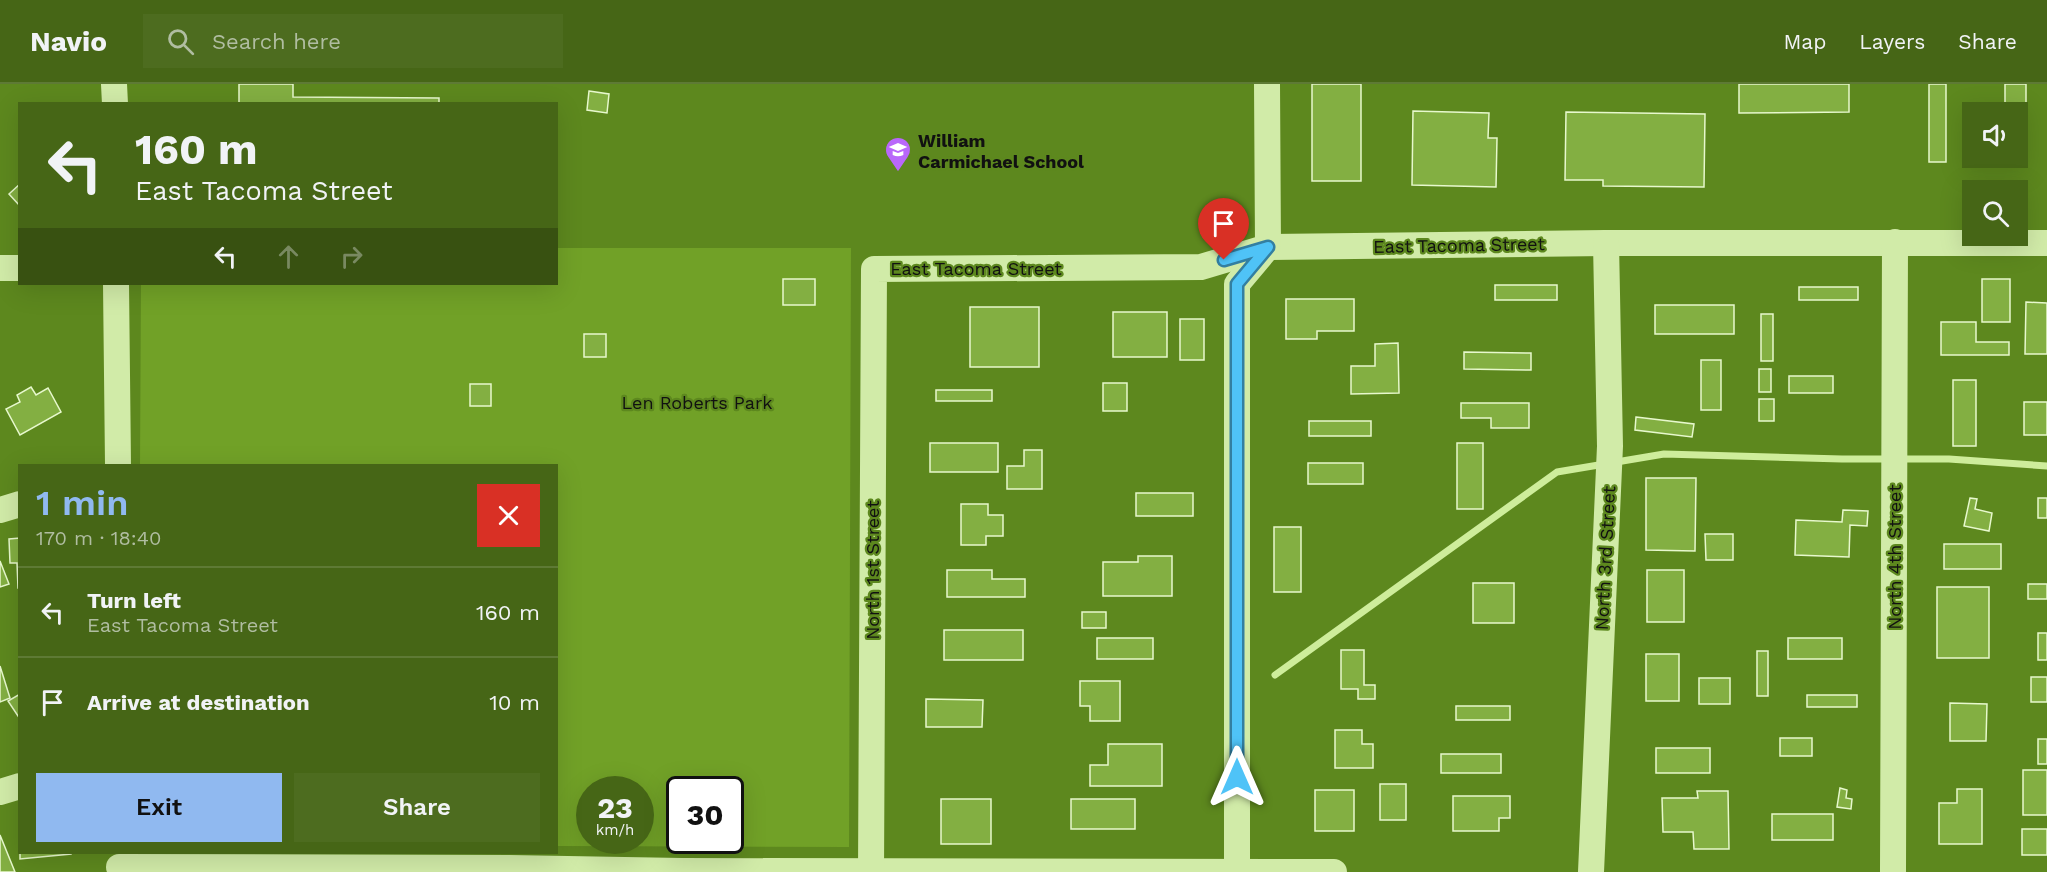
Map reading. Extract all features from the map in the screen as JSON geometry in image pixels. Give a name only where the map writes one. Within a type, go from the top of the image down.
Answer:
[{"type":"street","points":[[114,84],[115,102]]},
{"type":"street","points":[[1237,872],[1237,284],[1268,247],[1267,84]]},
{"type":"street","name":"North 4th Street","points":[[1893,872],[1895,242]]},
{"type":"street","name":"East Tacoma Street","points":[[874,269],[1202,267],[1268,247],[1606,243],[2047,243]]},
{"type":"street","name":"North 3rd Street","points":[[1591,872],[1610,446],[1606,243]]},
{"type":"street","points":[[0,268],[18,268]]},
{"type":"street","name":"North 1st Street","points":[[871,872],[874,269]]},
{"type":"street","points":[[116,285],[118,464]]},
{"type":"street","points":[[0,510],[18,505]]},
{"type":"street","points":[[0,792],[18,787]]},
{"type":"street","points":[[119,864],[510,870],[1334,872]]},
{"type":"green space","name":"Len Roberts Park","points":[[558,248],[851,248],[849,847],[744,847],[744,776],[666,776],[666,846],[654,846],[654,776],[576,776],[576,846],[558,846],[558,464],[140,464],[141,285],[558,285]]},
{"type":"building","points":[[239,84],[293,84],[293,97],[439,98],[439,102],[239,102]]},
{"type":"building","points":[[1312,84],[1361,84],[1361,181],[1312,181]]},
{"type":"building","points":[[1739,84],[1849,84],[1849,112],[1739,113]]},
{"type":"building","points":[[1929,84],[1946,84],[1946,162],[1929,162]]},
{"type":"building","points":[[2005,84],[2026,84],[2026,102],[2005,102]]},
{"type":"building","points":[[589,91],[609,94],[607,113],[587,110]]},
{"type":"building","points":[[1413,111],[1489,113],[1488,138],[1497,138],[1496,187],[1412,185]]},
{"type":"building","points":[[1566,112],[1705,114],[1704,187],[1603,186],[1603,180],[1565,180]]},
{"type":"building","points":[[18,186],[18,204],[9,194]]},
{"type":"building","points":[[783,279],[815,279],[815,305],[783,305]]},
{"type":"building","points":[[1982,279],[2010,279],[2010,322],[1982,322]]},
{"type":"building","points":[[1495,285],[1557,285],[1557,300],[1495,300]]},
{"type":"building","points":[[1799,287],[1858,287],[1858,300],[1799,300]]},
{"type":"building","points":[[1286,299],[1354,299],[1354,331],[1317,331],[1317,339],[1286,339]]},
{"type":"building","points":[[2026,302],[2047,303],[2047,354],[2025,354]]},
{"type":"building","points":[[1655,305],[1734,305],[1734,334],[1655,334]]},
{"type":"building","points":[[970,307],[1039,307],[1039,367],[970,367]]},
{"type":"building","points":[[1113,312],[1167,312],[1167,357],[1113,357]]},
{"type":"building","points":[[1761,314],[1773,314],[1773,361],[1761,361]]},
{"type":"building","points":[[1180,319],[1204,319],[1204,360],[1180,360]]},
{"type":"building","points":[[1941,322],[1976,322],[1976,342],[2009,342],[2009,355],[1941,355]]},
{"type":"building","points":[[584,334],[606,334],[606,357],[584,357]]},
{"type":"building","points":[[1398,343],[1399,393],[1351,394],[1351,366],[1375,366],[1375,344]]},
{"type":"building","points":[[1464,352],[1531,353],[1531,370],[1464,369]]},
{"type":"building","points":[[1701,360],[1721,360],[1721,410],[1701,410]]},
{"type":"building","points":[[1759,369],[1771,369],[1771,392],[1759,392]]},
{"type":"building","points":[[1789,376],[1833,376],[1833,393],[1789,393]]},
{"type":"building","points":[[1953,380],[1976,380],[1976,446],[1953,446]]},
{"type":"building","points":[[1103,383],[1127,383],[1127,411],[1103,411]]},
{"type":"building","points":[[470,384],[491,384],[491,406],[470,406]]},
{"type":"building","points":[[31,387],[36,395],[48,388],[61,412],[20,435],[6,409],[20,402],[17,395]]},
{"type":"building","points":[[936,390],[992,390],[992,401],[936,401]]},
{"type":"building","points":[[1759,399],[1774,399],[1774,421],[1759,421]]},
{"type":"building","points":[[2024,402],[2047,402],[2047,435],[2024,435]]},
{"type":"building","points":[[1461,403],[1529,403],[1529,428],[1491,428],[1491,418],[1461,418]]},
{"type":"building","points":[[1636,417],[1694,424],[1692,437],[1635,430]]},
{"type":"building","points":[[1309,421],[1371,421],[1371,436],[1309,436]]},
{"type":"building","points":[[930,443],[998,443],[998,472],[930,472]]},
{"type":"building","points":[[1457,443],[1483,443],[1483,509],[1457,509]]},
{"type":"building","points":[[1024,450],[1042,450],[1042,489],[1007,489],[1007,466],[1024,466]]},
{"type":"building","points":[[1308,463],[1363,463],[1363,484],[1308,484]]},
{"type":"building","points":[[1646,478],[1696,478],[1695,551],[1646,550]]},
{"type":"building","points":[[1136,493],[1193,493],[1193,516],[1136,516]]},
{"type":"building","points":[[1970,498],[1977,499],[1975,509],[1992,513],[1989,531],[1964,526]]},
{"type":"building","points":[[2038,498],[2047,498],[2047,518],[2038,518]]},
{"type":"building","points":[[961,504],[988,504],[988,515],[1003,515],[1003,536],[986,536],[986,545],[961,545]]},
{"type":"building","points":[[1843,510],[1868,511],[1867,526],[1850,525],[1849,557],[1795,555],[1796,520],[1842,522]]},
{"type":"building","points":[[1274,527],[1301,527],[1301,592],[1274,592]]},
{"type":"building","points":[[1705,534],[1733,534],[1733,560],[1706,560]]},
{"type":"building","points":[[18,538],[18,588],[17,563],[10,563],[9,539]]},
{"type":"building","points":[[1944,544],[2001,544],[2001,569],[1944,569]]},
{"type":"building","points":[[1138,556],[1172,556],[1172,596],[1103,596],[1103,562],[1138,562]]},
{"type":"building","points":[[0,561],[9,584],[0,587]]},
{"type":"building","points":[[947,570],[992,570],[992,579],[1025,579],[1025,597],[947,597]]},
{"type":"building","points":[[1647,570],[1684,570],[1684,622],[1647,622]]},
{"type":"building","points":[[1473,583],[1514,583],[1514,623],[1473,623]]},
{"type":"building","points":[[2028,584],[2047,584],[2047,599],[2028,599]]},
{"type":"building","points":[[1937,587],[1989,587],[1989,658],[1937,658]]},
{"type":"building","points":[[1082,612],[1106,612],[1106,628],[1082,628]]},
{"type":"building","points":[[944,630],[1023,630],[1023,660],[944,660]]},
{"type":"building","points":[[2038,633],[2047,633],[2047,660],[2038,660]]},
{"type":"building","points":[[1097,638],[1153,638],[1153,659],[1097,659]]},
{"type":"building","points":[[1788,638],[1842,638],[1842,659],[1788,659]]},
{"type":"building","points":[[1341,650],[1364,650],[1364,685],[1375,685],[1375,699],[1358,699],[1358,689],[1341,689]]},
{"type":"building","points":[[1757,651],[1768,651],[1768,696],[1757,696]]},
{"type":"building","points":[[1646,654],[1679,654],[1679,701],[1646,701]]},
{"type":"building","points":[[0,666],[10,698],[0,702]]},
{"type":"building","points":[[2031,677],[2047,677],[2047,702],[2031,702]]},
{"type":"building","points":[[1699,678],[1730,678],[1730,704],[1699,704]]},
{"type":"building","points":[[1080,681],[1120,681],[1120,721],[1090,721],[1090,706],[1080,706]]},
{"type":"building","points":[[18,695],[18,716],[8,701]]},
{"type":"building","points":[[1807,695],[1857,695],[1857,707],[1807,707]]},
{"type":"building","points":[[926,699],[983,700],[982,727],[926,727]]},
{"type":"building","points":[[1950,703],[1987,704],[1986,741],[1950,741]]},
{"type":"building","points":[[1456,706],[1510,706],[1510,720],[1456,720]]},
{"type":"building","points":[[1335,730],[1362,730],[1362,744],[1373,744],[1373,768],[1335,768]]},
{"type":"building","points":[[1780,738],[1812,738],[1812,756],[1780,756]]},
{"type":"building","points":[[2038,739],[2047,739],[2047,764],[2038,764]]},
{"type":"building","points":[[1108,744],[1162,744],[1162,786],[1090,786],[1090,765],[1108,765]]},
{"type":"building","points":[[1656,748],[1710,748],[1710,773],[1656,773]]},
{"type":"building","points":[[1441,754],[1501,754],[1501,773],[1441,773]]},
{"type":"building","points":[[2023,770],[2047,770],[2047,815],[2023,815]]},
{"type":"building","points":[[1380,784],[1406,784],[1406,820],[1380,820]]},
{"type":"building","points":[[1840,788],[1847,790],[1846,798],[1852,799],[1851,809],[1837,807]]},
{"type":"building","points":[[1957,789],[1982,789],[1982,844],[1939,844],[1939,803],[1957,803]]},
{"type":"building","points":[[1315,790],[1354,790],[1354,831],[1315,831]]},
{"type":"building","points":[[1697,791],[1728,791],[1729,849],[1694,849],[1693,832],[1663,832],[1662,798],[1698,798]]},
{"type":"building","points":[[1453,796],[1510,796],[1510,818],[1499,818],[1499,831],[1453,831]]},
{"type":"building","points":[[941,799],[991,799],[991,844],[941,844]]},
{"type":"building","points":[[1071,799],[1135,799],[1135,829],[1071,829]]},
{"type":"building","points":[[1772,814],[1833,814],[1833,840],[1772,840]]},
{"type":"building","points":[[2022,829],[2047,829],[2047,855],[2022,855]]},
{"type":"building","points":[[0,835],[15,872],[0,872]]},
{"type":"building","points":[[20,854],[71,854],[20,859]]},
{"type":"waterway","points":[[1275,675],[1557,472],[1664,454],[1842,459],[1949,459],[2047,466]]},
{"type":"place","name":"William Carmichael School","points":[[898,173]]},
{"type":"route","points":[[1224,260],[1268,247],[1237,284],[1237,777]]}]
